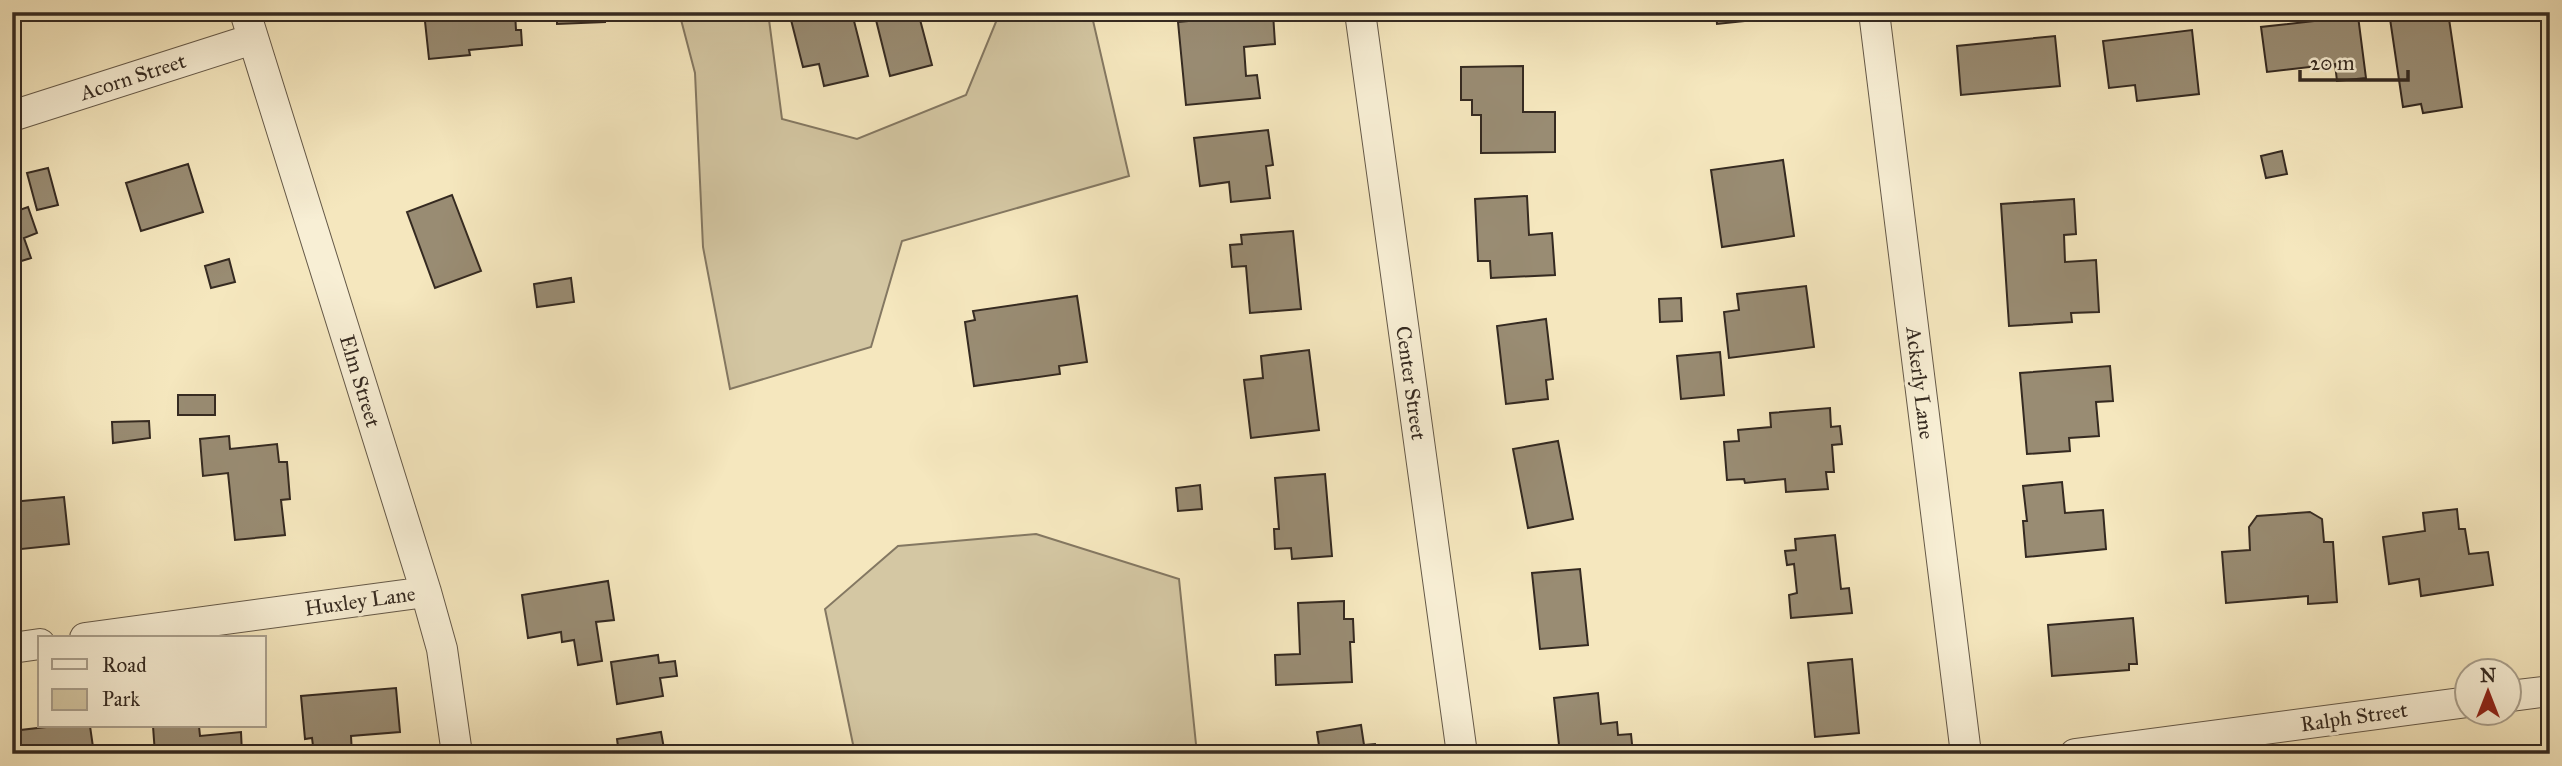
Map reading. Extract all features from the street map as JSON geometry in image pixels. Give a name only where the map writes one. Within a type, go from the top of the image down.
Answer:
[{"type":"street","name":"Center Street","points":[[1360,12],[1462,754]]},
{"type":"street","name":"Ackerly Lane","points":[[1874,12],[1966,754]]},
{"type":"street","name":"Acorn Street","points":[[12,116],[249,26]]},
{"type":"street","name":"Elm Street","points":[[249,26],[426,592],[442,649],[457,754]]},
{"type":"street","name":"Huxley Lane","points":[[100,636],[426,592]]},
{"type":"street","points":[[12,648],[38,644]]},
{"type":"street","points":[[2524,694],[2550,691]]},
{"type":"street","name":"Ralph Street","points":[[2075,754],[2454,704]]},
{"type":"green space","points":[[679,12],[768,12],[782,119],[857,139],[966,95],[1000,12],[1091,12],[1129,176],[902,241],[871,347],[730,389],[703,247],[695,73]]},
{"type":"green space","points":[[1036,534],[1179,579],[1197,754],[855,754],[825,609],[898,546]]},
{"type":"building","points":[[424,12],[515,12],[516,30],[521,30],[522,45],[469,50],[470,55],[429,59]]},
{"type":"building","points":[[557,12],[605,12],[605,22],[557,24]]},
{"type":"building","points":[[789,12],[918,12],[932,65],[890,76],[875,16],[854,21],[868,76],[824,86],[819,64],[803,67]]},
{"type":"building","points":[[1445,12],[1518,12],[1445,18]]},
{"type":"building","points":[[1716,12],[1762,12],[1763,19],[1717,24]]},
{"type":"building","points":[[2389,12],[2448,12],[2462,107],[2423,113],[2421,104],[2403,107]]},
{"type":"building","points":[[1273,13],[1275,44],[1244,47],[1246,76],[1257,75],[1260,98],[1186,105],[1178,22]]},
{"type":"building","points":[[2358,16],[2366,78],[2337,81],[2335,64],[2267,72],[2261,27]]},
{"type":"building","points":[[2192,30],[2199,94],[2137,101],[2135,85],[2109,88],[2103,41]]},
{"type":"building","points":[[2055,36],[2060,86],[1961,95],[1957,46]]},
{"type":"building","points":[[1523,66],[1523,112],[1555,112],[1555,152],[1481,153],[1481,115],[1472,115],[1472,100],[1461,100],[1461,67]]},
{"type":"building","points":[[1268,130],[1273,165],[1266,166],[1270,198],[1231,202],[1229,182],[1200,186],[1194,138]]},
{"type":"building","points":[[2282,151],[2287,174],[2266,178],[2261,156]]},
{"type":"building","points":[[1783,160],[1794,236],[1722,247],[1711,170]]},
{"type":"building","points":[[188,164],[203,212],[141,231],[126,183]]},
{"type":"building","points":[[48,168],[58,205],[37,210],[27,173]]},
{"type":"building","points":[[452,195],[481,271],[435,288],[407,212]]},
{"type":"building","points":[[1527,196],[1529,235],[1552,233],[1555,275],[1491,278],[1490,261],[1478,261],[1475,199]]},
{"type":"building","points":[[2074,199],[2076,234],[2064,235],[2065,262],[2096,260],[2099,312],[2071,313],[2072,322],[2009,326],[2001,204]]},
{"type":"building","points":[[28,207],[37,233],[24,238],[31,258],[12,264],[12,208],[14,212]]},
{"type":"building","points":[[1293,231],[1301,309],[1250,313],[1246,266],[1232,267],[1230,245],[1242,244],[1241,235]]},
{"type":"building","points":[[229,259],[235,282],[211,288],[205,266]]},
{"type":"building","points":[[571,278],[574,302],[537,307],[534,284]]},
{"type":"building","points":[[1806,286],[1814,347],[1729,358],[1724,312],[1739,310],[1737,294]]},
{"type":"building","points":[[1077,296],[1087,362],[1059,366],[1060,374],[974,386],[965,322],[975,320],[973,311]]},
{"type":"building","points":[[1681,298],[1682,321],[1660,322],[1659,299]]},
{"type":"building","points":[[1546,319],[1553,379],[1546,380],[1548,399],[1506,404],[1497,326]]},
{"type":"building","points":[[1309,350],[1319,430],[1251,438],[1244,380],[1263,378],[1261,356]]},
{"type":"building","points":[[1720,352],[1724,395],[1681,399],[1677,356]]},
{"type":"building","points":[[2110,366],[2113,401],[2096,402],[2099,436],[2069,438],[2070,451],[2027,454],[2020,373]]},
{"type":"building","points":[[178,395],[215,395],[215,415],[178,415]]},
{"type":"building","points":[[1830,408],[1831,427],[1840,426],[1842,444],[1832,445],[1834,472],[1826,472],[1828,489],[1786,492],[1785,479],[1745,483],[1744,479],[1727,480],[1724,442],[1739,441],[1738,430],[1771,427],[1770,413]]},
{"type":"building","points":[[149,421],[150,438],[113,443],[112,422]]},
{"type":"building","points":[[229,436],[230,449],[277,444],[279,462],[287,462],[290,499],[281,500],[285,535],[235,540],[228,473],[203,476],[200,439]]},
{"type":"building","points":[[1558,441],[1573,519],[1528,528],[1513,449]]},
{"type":"building","points":[[1325,474],[1332,556],[1292,559],[1291,548],[1275,549],[1274,529],[1279,529],[1275,478]]},
{"type":"building","points":[[2062,482],[2065,513],[2103,510],[2106,549],[2026,557],[2023,521],[2027,521],[2023,486]]},
{"type":"building","points":[[1200,485],[1202,509],[1178,511],[1176,488]]},
{"type":"building","points":[[64,497],[69,544],[12,550],[12,502]]},
{"type":"building","points":[[2457,509],[2459,529],[2465,529],[2469,554],[2488,552],[2493,585],[2421,596],[2419,579],[2389,584],[2383,537],[2425,531],[2423,513]]},
{"type":"building","points":[[2310,512],[2322,519],[2324,542],[2333,542],[2337,602],[2308,604],[2308,596],[2226,603],[2222,552],[2250,550],[2249,527],[2257,516]]},
{"type":"building","points":[[2544,524],[2550,524],[2550,584]]},
{"type":"building","points":[[1835,535],[1841,589],[1849,588],[1852,613],[1791,618],[1789,595],[1797,593],[1794,564],[1787,565],[1785,551],[1796,550],[1795,539]]},
{"type":"building","points":[[1580,569],[1588,645],[1540,649],[1532,573]]},
{"type":"building","points":[[608,581],[614,620],[596,622],[602,661],[578,665],[574,640],[562,642],[561,632],[528,638],[522,595]]},
{"type":"building","points":[[1344,601],[1344,619],[1353,619],[1354,642],[1350,642],[1352,682],[1276,685],[1275,655],[1300,654],[1298,603]]},
{"type":"building","points":[[2133,618],[2137,664],[2129,664],[2129,670],[2052,676],[2048,625]]},
{"type":"building","points":[[658,655],[659,663],[675,661],[677,676],[660,678],[663,696],[617,704],[611,662]]},
{"type":"building","points":[[1852,659],[1859,733],[1815,737],[1808,663]]},
{"type":"building","points":[[396,688],[400,732],[351,736],[352,754],[314,754],[312,738],[305,739],[301,696]]},
{"type":"building","points":[[1598,693],[1601,724],[1617,722],[1618,735],[1631,734],[1633,754],[1560,754],[1554,698]]},
{"type":"building","points":[[1361,725],[1364,745],[1375,744],[1376,754],[1310,754],[1320,752],[1317,732]]},
{"type":"building","points":[[90,728],[94,754],[13,754],[12,731]]},
{"type":"building","points":[[153,728],[199,728],[200,736],[241,732],[242,754],[155,754]]},
{"type":"building","points":[[661,732],[665,754],[619,754],[617,739]]}]
